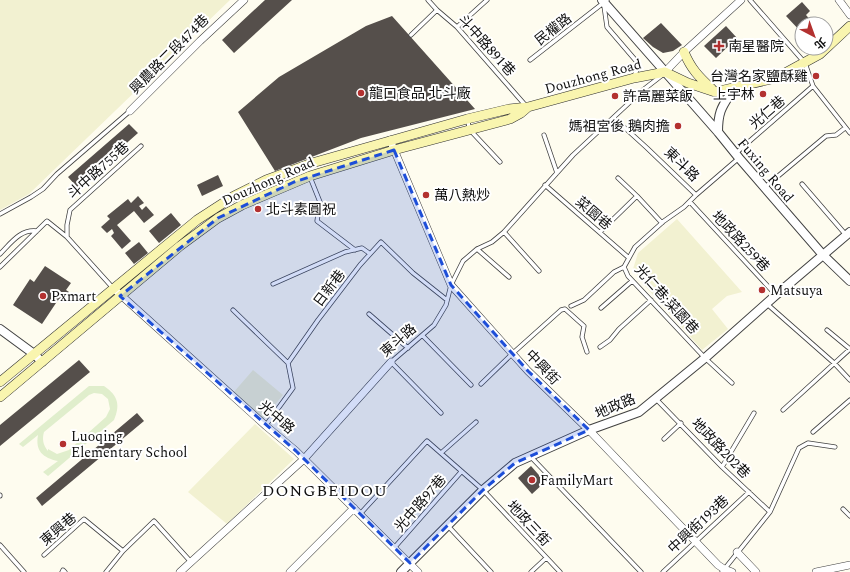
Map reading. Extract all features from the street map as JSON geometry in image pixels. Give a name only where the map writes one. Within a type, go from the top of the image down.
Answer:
[{"type":"main road","points":[[665,72],[688,83],[715,92],[776,78],[805,64],[820,54],[850,26]]},
{"type":"main road","points":[[684,52],[688,63],[695,73],[715,92]]},
{"type":"main road","name":"Douzhong Road","points":[[0,382],[197,220],[234,196],[266,180],[312,163],[467,119],[509,109],[528,107],[634,78],[665,72]]},
{"type":"main road","name":"Douzhong Road","points":[[0,397],[180,246],[218,218],[242,205],[310,176],[394,150],[510,119],[528,107]]},
{"type":"main road","points":[[174,238],[180,246]]},
{"type":"street","name":"興農路二段474巷","points":[[130,112],[200,41],[244,0]]},
{"type":"street","points":[[665,72],[684,52],[741,0]]},
{"type":"street","points":[[839,0],[850,14]]},
{"type":"street","name":"Fuxing Road","points":[[605,1],[718,132],[764,188],[823,255],[850,281]]},
{"type":"street","points":[[718,132],[718,117],[734,88]]},
{"type":"street","name":"中興街","points":[[390,140],[451,285],[513,353],[528,372],[589,430],[723,571],[732,572]]},
{"type":"street","name":"地政路","points":[[401,572],[483,490],[515,463],[589,430],[639,412],[705,358],[766,303],[848,234]]},
{"type":"street","name":"光中路","points":[[113,288],[120,296],[304,459],[418,572]]},
{"type":"street","points":[[0,329],[34,354],[42,362]]},
{"type":"street","name":"東斗路","points":[[180,572],[304,459],[391,362]]},
{"type":"street","points":[[290,572],[354,508]]},
{"type":"street","points":[[737,552],[756,572]]},
{"type":"street","points":[[818,572],[850,565]]},
{"type":"lane","name":"斗中路891巷","points":[[428,0],[457,27],[528,107]]},
{"type":"lane","points":[[457,27],[487,0]]},
{"type":"lane","points":[[750,0],[805,64],[813,86],[850,133]]},
{"type":"lane","points":[[605,1],[607,27],[637,62],[638,67],[634,78]]},
{"type":"lane","name":"民權路","points":[[530,60],[605,1]]},
{"type":"lane","points":[[411,35],[437,10]]},
{"type":"lane","name":"東斗路","points":[[391,362],[434,325],[446,305],[451,285],[463,261],[477,249],[492,242],[504,232],[573,155],[643,90],[665,72]]},
{"type":"lane","name":"光仁巷","points":[[737,156],[813,86]]},
{"type":"lane","points":[[0,214],[43,189],[57,174],[130,112]]},
{"type":"lane","name":"東斗路","points":[[614,118],[696,196]]},
{"type":"lane","points":[[467,119],[470,130],[500,162]]},
{"type":"lane","points":[[764,188],[826,136],[836,135],[845,128]]},
{"type":"lane","points":[[544,135],[557,173]]},
{"type":"lane","name":"斗中路755巷","points":[[67,237],[67,225],[70,210],[141,146]]},
{"type":"lane","name":"光仁巷;菜園巷","points":[[732,383],[705,358],[632,281],[624,267],[635,247],[662,223],[690,202],[737,156]]},
{"type":"lane","points":[[310,176],[320,202],[317,221],[355,250]]},
{"type":"lane","points":[[618,178],[662,223]]},
{"type":"lane","points":[[802,184],[848,234]]},
{"type":"lane","name":"菜園巷","points":[[545,185],[629,258]]},
{"type":"lane","points":[[600,232],[637,196]]},
{"type":"lane","name":"地政路259巷","points":[[690,202],[776,295]]},
{"type":"lane","points":[[0,267],[47,221],[67,237],[113,288]]},
{"type":"lane","points":[[0,254],[19,234],[30,230],[37,231]]},
{"type":"lane","points":[[504,232],[539,271]]},
{"type":"lane","name":"日新巷","points":[[288,363],[318,320],[369,253],[381,242],[413,273],[447,300]]},
{"type":"lane","points":[[273,284],[345,252],[362,248],[369,253]]},
{"type":"lane","points":[[477,249],[509,278]]},
{"type":"lane","points":[[571,306],[584,300],[614,272],[624,267]]},
{"type":"lane","points":[[601,308],[632,281]]},
{"type":"lane","points":[[600,347],[610,340],[619,329],[651,300]]},
{"type":"lane","points":[[766,303],[834,363],[850,380]]},
{"type":"lane","points":[[481,384],[561,310],[565,309],[584,326],[582,337],[587,352]]},
{"type":"lane","points":[[233,310],[288,363],[293,388],[266,426]]},
{"type":"lane","points":[[369,314],[408,348]]},
{"type":"lane","points":[[783,410],[850,348],[827,330]]},
{"type":"lane","points":[[423,336],[471,385]]},
{"type":"lane","points":[[391,362],[441,413]]},
{"type":"lane","name":"地政路202巷","points":[[656,399],[681,423],[722,467],[770,512]]},
{"type":"lane","points":[[813,432],[850,400]]},
{"type":"lane","points":[[722,467],[754,413]]},
{"type":"lane","points":[[441,453],[476,422]]},
{"type":"lane","points":[[664,439],[681,423]]},
{"type":"lane","name":"地政三街","points":[[360,514],[427,441],[483,490],[560,572]]},
{"type":"lane","points":[[723,571],[770,512],[799,448],[808,443],[835,447]]},
{"type":"lane","points":[[530,456],[641,572]]},
{"type":"lane","name":"光中路97巷","points":[[394,548],[461,472]]},
{"type":"lane","name":"中興街193巷","points":[[663,572],[749,492]]},
{"type":"lane","points":[[843,509],[850,516]]},
{"type":"lane","name":"東興巷","points":[[44,555],[84,519],[123,551]]},
{"type":"lane","points":[[106,572],[123,551],[154,521],[191,562]]},
{"type":"lane","points":[[447,525],[491,572]]},
{"type":"lane","points":[[0,545],[24,572]]},
{"type":"lane","points":[[531,572],[546,558]]},
{"type":"lane","points":[[62,572],[63,570],[66,572]]},
{"type":"highlighted area","points":[[394,150],[451,285],[528,371],[589,430],[515,463],[483,490],[410,563],[296,451],[120,296],[218,218],[294,182]]},
{"type":"green space","points":[[0,0],[230,0],[29,194],[0,210]]},
{"type":"green space","points":[[677,219],[742,292],[727,296],[712,309],[728,329],[702,350],[646,287],[633,269],[638,253]]},
{"type":"green space","points":[[253,370],[283,395],[263,419],[233,393]]},
{"type":"green space","points":[[89,386],[104,386],[115,397],[117,402],[117,410],[114,420],[48,476],[43,472],[58,461],[48,458],[41,453],[37,441],[38,435],[23,447],[19,444]],"holes":[[[94,393],[102,394],[108,399],[110,409],[106,417],[69,450],[57,454],[48,449],[48,451],[43,442],[44,432],[89,395]]]},
{"type":"green space","points":[[255,424],[294,459],[227,524],[188,492]]},
{"type":"building","points":[[265,0],[292,0],[234,53],[222,40]]},
{"type":"building","points":[[802,2],[810,11],[806,15],[807,16],[794,16],[794,24],[786,16]]},
{"type":"building","name":"龍口食品 北斗廠","points":[[392,16],[475,109],[361,138],[275,171],[238,112],[279,77],[366,26]]},
{"type":"building","points":[[661,23],[682,45],[673,51],[663,53],[643,38]]},
{"type":"building","name":"南星醫院","points":[[726,26],[737,38],[716,58],[704,46]]},
{"type":"building","points":[[129,124],[138,133],[77,187],[68,177]]},
{"type":"building","points":[[218,175],[223,186],[202,196],[197,185]]},
{"type":"building","points":[[138,196],[144,203],[139,206],[142,210],[146,206],[154,215],[144,223],[134,211],[117,225],[131,241],[122,249],[111,236],[114,233],[112,229],[107,233],[101,227],[110,219],[107,216],[128,199],[131,203]]},
{"type":"building","points":[[171,213],[181,225],[159,243],[149,231]]},
{"type":"building","points":[[139,242],[148,253],[134,264],[125,253]]},
{"type":"building","name":"Pxmart","points":[[45,266],[71,283],[66,290],[69,292],[62,302],[58,300],[42,324],[13,305],[30,279],[34,282]]},
{"type":"building","points":[[79,360],[90,372],[0,446],[0,425]]},
{"type":"building","points":[[137,413],[144,421],[42,506],[36,498]]},
{"type":"building","name":"FamilyMart","points":[[531,466],[545,482],[532,494],[518,478]]},
{"type":"place","name":"南星醫院","points":[[719,46]]},
{"type":"place","name":"台灣名家鹽酥雞","points":[[816,76]]},
{"type":"place","name":"龍口食品 北斗廠","points":[[361,93]]},
{"type":"place","name":"上宇林","points":[[763,94]]},
{"type":"place","name":"許高麗菜飯","points":[[615,96]]},
{"type":"place","name":"媽祖宮後 鵝肉擔","points":[[678,126]]},
{"type":"place","name":"萬八熱炒","points":[[426,195]]},
{"type":"place","name":"北斗素圓祝","points":[[258,209]]},
{"type":"place","name":"Matsuya","points":[[762,290]]},
{"type":"place","name":"Pxmart","points":[[43,296]]},
{"type":"place","name":"Luoqing Elementary School","points":[[63,444]]},
{"type":"place","name":"FamilyMart","points":[[532,480]]},
{"type":"district","name":"DONGBEIDOU","points":[[325,490]]}]
